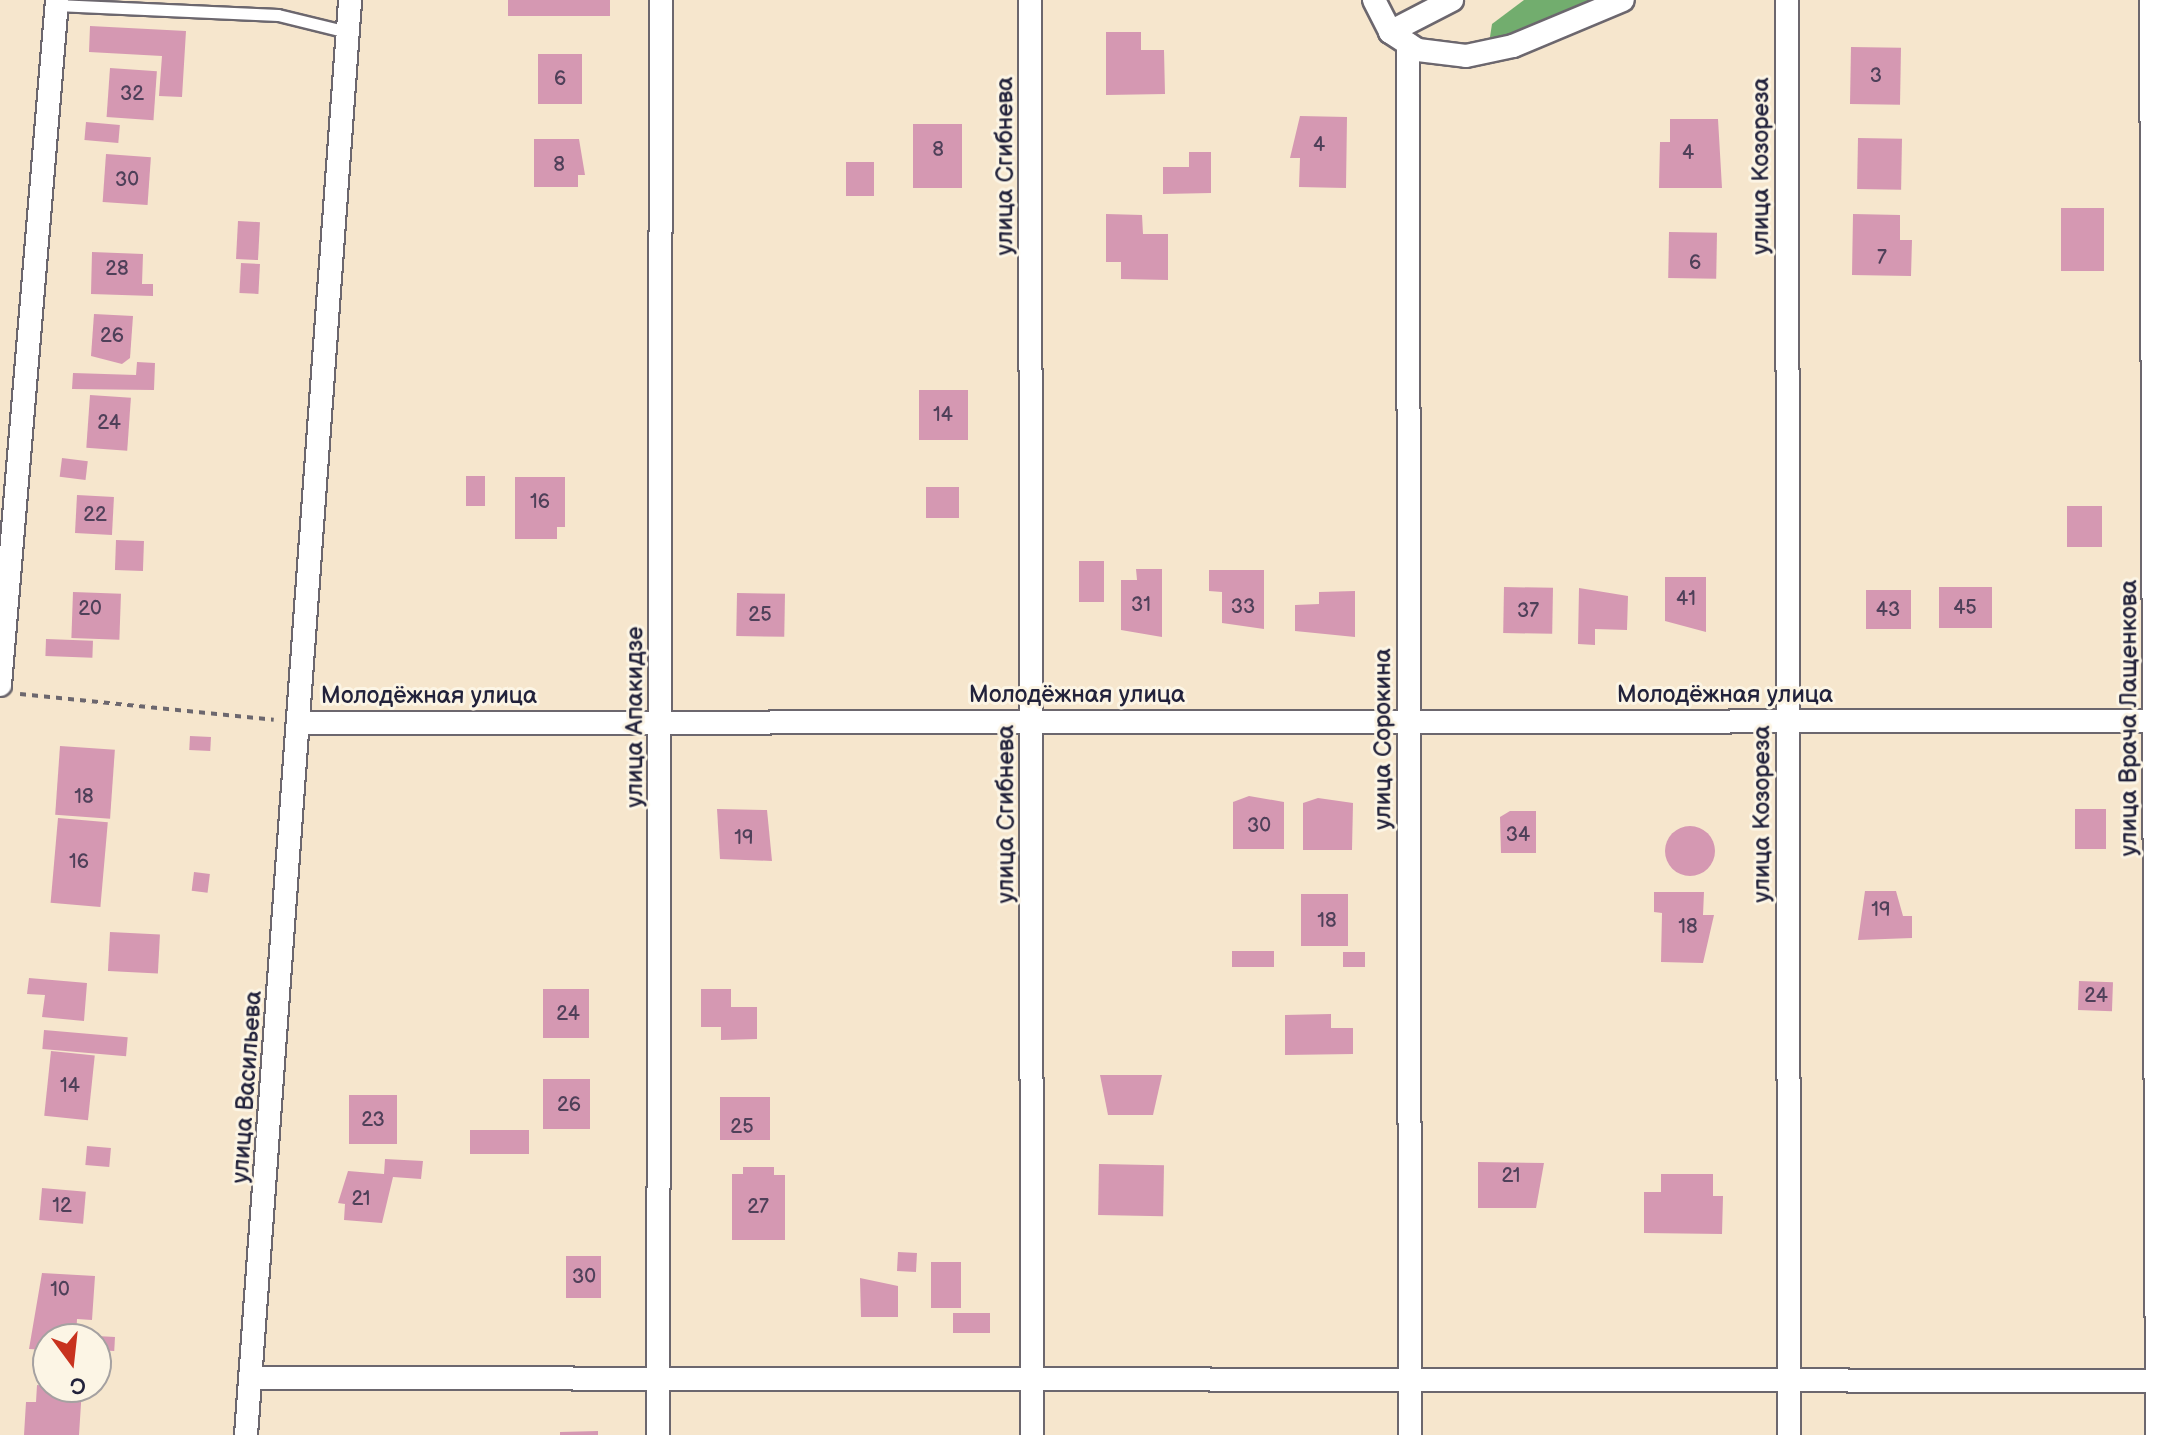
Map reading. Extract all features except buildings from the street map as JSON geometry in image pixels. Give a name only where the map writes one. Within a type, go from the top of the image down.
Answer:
[{"type":"street","name":"улица Васильева","points":[[246,1435],[300,733],[350,0]]},
{"type":"street","name":"улица Апакидзе","points":[[658,1435],[661,0]]},
{"type":"street","name":"улица Сгибнева","points":[[1030,0],[1032,1435]]},
{"type":"street","points":[[1374,0],[1399,38],[1478,54],[1623,0]]},
{"type":"street","points":[[1399,38],[1452,0]]},
{"type":"street","name":"улица Козореза","points":[[1787,0],[1789,1435]]},
{"type":"street","name":"улица Врача Лащенкова","points":[[2151,0],[2157,1435]]},
{"type":"street","points":[[8,690],[56,2]]},
{"type":"street","name":"улица Сорокина","points":[[1399,38],[1409,721],[1410,1435]]},
{"type":"street","name":"Молодёжная улица","points":[[300,733],[660,721],[2156,721]]},
{"type":"street","points":[[250,1378],[2157,1381]]},
{"type":"lane","points":[[56,2],[278,15],[347,32]]},
{"type":"path","name":"Молодёжная улица","points":[[8,690],[300,733]]},
{"type":"green space","points":[[1524,0],[1604,0],[1514,36],[1490,37],[1492,24]]}]
